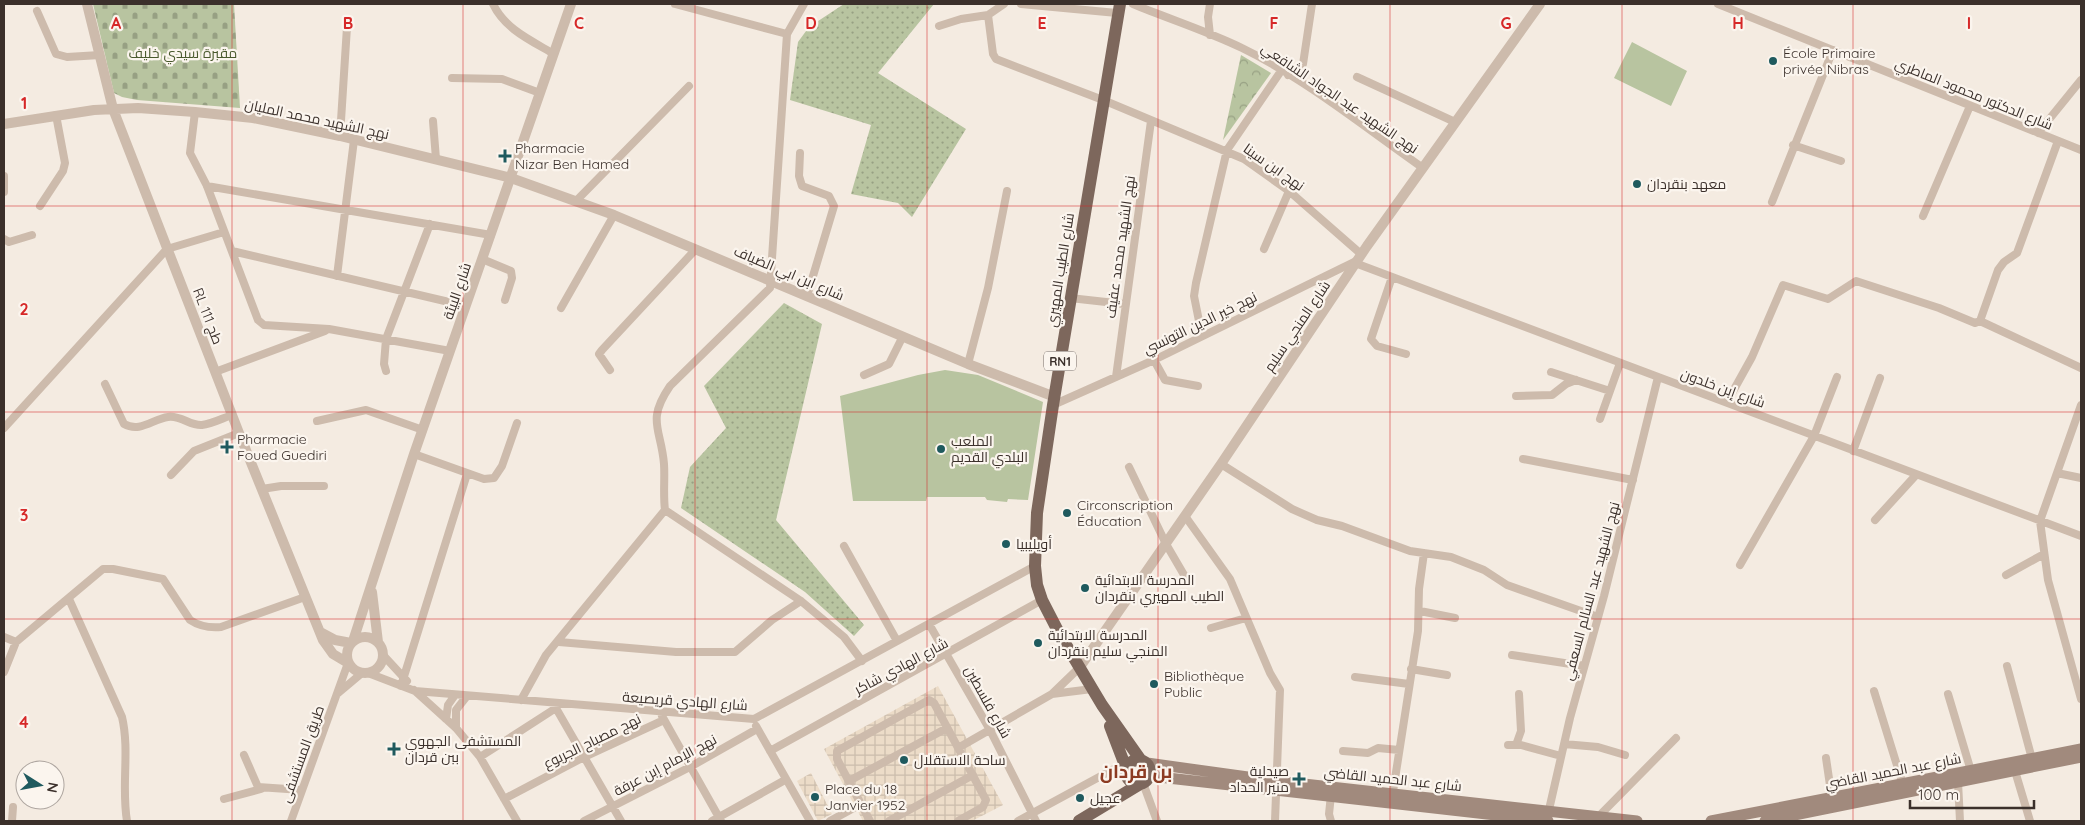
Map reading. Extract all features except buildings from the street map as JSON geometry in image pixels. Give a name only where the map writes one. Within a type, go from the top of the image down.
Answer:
[{"type":"main road","name":"شارع الطيب المهيري","points":[[1119,8],[1054,401],[1038,514],[1035,566],[1037,585],[1042,600],[1138,772]]},
{"type":"main road","name":"شارع عبد الحميد القاضي","points":[[1765,821],[1904,789],[1971,771],[2081,749]]},
{"type":"main road","name":"شارع عبد الحميد القاضي","points":[[1711,821],[1832,799],[1958,782],[2081,757]]},
{"type":"main road","name":"شارع عبد الحميد القاضي","points":[[1138,772],[1277,785],[1548,818],[1598,817],[1637,821]]},
{"type":"main road","points":[[1079,821],[1118,798],[1138,772]]},
{"type":"main road","name":"شارع عبد الحميد القاضي","points":[[1277,785],[1331,795],[1392,798]]},
{"type":"street","name":"RL طج 111","points":[[87,4],[113,109],[239,433],[320,632],[333,654],[348,663]]},
{"type":"street","points":[[493,4],[500,16],[517,33],[554,54]]},
{"type":"street","name":"شارع البيئة","points":[[352,642],[414,454],[571,4]]},
{"type":"street","points":[[675,4],[787,34]]},
{"type":"street","points":[[521,700],[546,656],[665,510],[664,463],[655,422],[657,409],[662,397],[670,386],[767,293],[772,281],[787,34],[804,4]]},
{"type":"street","points":[[939,26],[961,18],[988,15],[1004,4]]},
{"type":"street","points":[[1021,4],[1119,8]]},
{"type":"street","name":"نهج الشهيد عبد الجواد الشافعي","points":[[1133,4],[1242,48],[1285,73],[1423,168]]},
{"type":"street","points":[[1210,4],[1208,17],[1210,36]]},
{"type":"street","points":[[1202,336],[1194,296],[1227,150],[1285,73],[1301,68],[1312,4]]},
{"type":"street","name":"شارع المنجي سليم","points":[[1080,667],[1221,464],[1358,259],[1540,4]]},
{"type":"street","name":"شارع الدكتور محمود الماطري","points":[[1718,4],[2081,150]]},
{"type":"street","points":[[37,11],[56,54],[67,57],[100,55]]},
{"type":"street","name":"نهج ابن سينا","points":[[988,15],[993,54],[996,60],[1103,100],[1150,121],[1244,158],[1289,191],[1358,259]]},
{"type":"street","points":[[340,136],[347,27]]},
{"type":"street","points":[[1772,202],[1833,50]]},
{"type":"street","points":[[1357,77],[1455,122]]},
{"type":"street","points":[[452,78],[502,79],[540,93]]},
{"type":"street","points":[[2038,133],[2081,80]]},
{"type":"street","points":[[577,200],[689,86]]},
{"type":"street","points":[[1924,216],[1970,106]]},
{"type":"street","name":"نهج الشهيد محمد المليان","points":[[4,124],[56,115],[138,108],[254,118],[340,136],[511,178]]},
{"type":"street","points":[[194,112],[190,153],[207,186],[258,320],[272,326],[329,329],[450,351]]},
{"type":"street","points":[[40,206],[63,171],[65,163],[56,115]]},
{"type":"street","points":[[433,121],[436,159]]},
{"type":"street","name":"نهج الشهيد محمد عفيف","points":[[1116,377],[1124,304],[1150,121]]},
{"type":"street","points":[[336,276],[354,140]]},
{"type":"street","points":[[1980,321],[1998,270],[2017,252],[2058,141]]},
{"type":"street","points":[[1794,145],[1841,161]]},
{"type":"street","points":[[800,153],[799,176],[802,186],[829,196],[834,206],[807,296]]},
{"type":"street","points":[[4,176],[4,192]]},
{"type":"street","name":"شارع ابن ابي الضياف","points":[[511,178],[577,200],[614,215],[1054,401]]},
{"type":"street","points":[[207,186],[491,235]]},
{"type":"street","points":[[968,364],[990,279],[1008,191]]},
{"type":"street","points":[[1264,250],[1289,191]]},
{"type":"street","points":[[561,308],[614,215]]},
{"type":"street","points":[[386,371],[384,364],[386,339],[430,224]]},
{"type":"street","points":[[4,428],[167,249],[224,232]]},
{"type":"street","points":[[4,239],[10,242],[32,235]]},
{"type":"street","points":[[610,370],[599,354],[696,249]]},
{"type":"street","points":[[232,251],[466,306]]},
{"type":"street","points":[[482,259],[512,271],[512,278],[505,300]]},
{"type":"street","name":"نهج خير الدين التونسي","points":[[1054,401],[1154,360],[1358,259]]},
{"type":"street","name":"شارع إبن خلدون","points":[[1358,259],[1392,276],[2081,536]]},
{"type":"street","points":[[1392,276],[1371,339],[1377,346],[1406,354]]},
{"type":"street","points":[[1727,402],[1752,357],[1783,285],[1828,300],[1856,281],[1926,303],[1975,323],[1980,321],[2081,368]]},
{"type":"street","points":[[1070,298],[1124,304]]},
{"type":"street","points":[[215,372],[329,329]]},
{"type":"street","points":[[864,375],[889,364],[903,336]]},
{"type":"street","points":[[1154,360],[1165,380],[1198,386]]},
{"type":"street","points":[[1600,419],[1620,363]]},
{"type":"street","points":[[1551,372],[1610,391]]},
{"type":"street","name":"نهج الشهيد عبد السالم السعفي","points":[[1548,818],[1561,756],[1658,377]]},
{"type":"street","points":[[1740,565],[1814,436],[1837,377]]},
{"type":"street","points":[[1852,451],[1880,378]]},
{"type":"street","points":[[1516,396],[1552,395],[1566,384],[1576,380]]},
{"type":"street","points":[[105,384],[124,424],[130,427],[142,426],[167,417],[175,417],[202,425],[232,415]]},
{"type":"street","points":[[2081,405],[2040,520],[2048,580],[2081,699]]},
{"type":"street","points":[[317,421],[366,410],[423,430]]},
{"type":"street","points":[[414,454],[468,474],[489,479],[498,474],[516,423]]},
{"type":"street","points":[[171,475],[194,451],[239,433]]},
{"type":"street","points":[[1523,459],[1632,480]]},
{"type":"street","points":[[1221,464],[1292,509],[1317,520],[1342,526],[1410,551],[1450,557],[1484,570],[1507,584],[1598,617]]},
{"type":"street","points":[[1129,467],[1166,544],[1187,580]]},
{"type":"street","points":[[2057,473],[2081,478]]},
{"type":"street","points":[[403,682],[468,474]]},
{"type":"street","points":[[1875,520],[1916,475]]},
{"type":"street","points":[[262,489],[281,486],[324,486]]},
{"type":"street","points":[[665,510],[801,601],[844,637],[862,661]]},
{"type":"street","points":[[1185,516],[1230,579],[1270,673],[1280,690],[1275,821]]},
{"type":"street","points":[[844,546],[897,641]]},
{"type":"street","points":[[1392,798],[1420,611],[1419,588],[1424,553]]},
{"type":"street","points":[[2006,575],[2044,554]]},
{"type":"street","name":"شارع الهادي قريصيعة","points":[[415,691],[521,700],[554,705],[754,719],[1035,566]]},
{"type":"street","points":[[4,672],[16,642],[103,569],[157,577],[168,585],[190,620],[196,624],[212,628],[221,627],[305,597]]},
{"type":"street","points":[[371,589],[378,642],[383,655],[403,682],[446,718],[480,757],[517,821]]},
{"type":"street","points":[[69,599],[122,717],[127,737],[124,789],[126,821]]},
{"type":"street","name":"شارع الهادي شاكر","points":[[770,751],[1042,600]]},
{"type":"street","points":[[559,642],[676,652],[735,652],[772,620],[801,601]]},
{"type":"street","points":[[1420,611],[1454,618]]},
{"type":"street","points":[[1211,628],[1246,618]]},
{"type":"street","name":"شارع فلسطين","points":[[929,624],[990,730],[1036,821]]},
{"type":"street","points":[[320,632],[335,640],[352,642]]},
{"type":"street","points":[[378,642],[363,636],[352,642],[347,649],[348,663],[351,668],[403,682]]},
{"type":"street","points":[[4,637],[16,642]]},
{"type":"street","points":[[336,695],[365,673],[379,667],[383,655]]},
{"type":"street","points":[[1512,655],[1584,666]]},
{"type":"street","name":"طريق المستشفى","points":[[291,821],[348,663]]},
{"type":"street","points":[[2007,666],[2032,759]]},
{"type":"street","points":[[958,748],[1052,694],[1080,667]]},
{"type":"street","points":[[1411,669],[1447,675]]},
{"type":"street","points":[[1355,677],[1409,684]]},
{"type":"street","points":[[1052,694],[1092,689]]},
{"type":"street","points":[[1874,691],[1904,789]]},
{"type":"street","points":[[446,718],[448,706],[455,694]]},
{"type":"street","points":[[1519,694],[1521,731],[1512,745],[1561,756]]},
{"type":"street","points":[[1948,694],[1971,771]]},
{"type":"street","points":[[456,728],[456,710],[467,696]]},
{"type":"street","points":[[870,821],[836,755],[840,748],[848,743],[929,700],[934,703],[986,803],[958,821]]},
{"type":"street","points":[[480,757],[554,705],[621,821]]},
{"type":"street","points":[[660,712],[717,820],[785,780]]},
{"type":"street","points":[[754,719],[757,729],[810,821]]},
{"type":"street","name":"نهج مصباح الجربوع","points":[[504,799],[584,757],[664,720]]},
{"type":"street","points":[[849,781],[947,728]]},
{"type":"street","name":"نهج الإمام إبن عرفة","points":[[584,821],[690,767],[757,729]]},
{"type":"street","points":[[1598,817],[1676,738]]},
{"type":"street","points":[[1564,744],[1598,747],[1625,755]]},
{"type":"street","points":[[1342,751],[1368,753],[1378,748],[1399,750]]},
{"type":"street","points":[[244,755],[256,785],[261,789]]},
{"type":"street","points":[[1826,758],[1832,799]]},
{"type":"street","points":[[2015,771],[2030,821]]},
{"type":"street","points":[[1018,821],[1033,813],[1138,772],[1157,821]]},
{"type":"street","points":[[889,821],[972,775]]},
{"type":"street","points":[[1958,782],[1960,821]]},
{"type":"street","points":[[224,799],[261,789],[302,790]]},
{"type":"street","points":[[1331,795],[1329,814],[1331,821]]},
{"type":"street","points":[[830,821],[861,804]]},
{"type":"street","points":[[12,821],[13,807]]},
{"type":"green space","name":"مقبرة سيدي خليف","points":[[93,4],[234,4],[240,108],[137,100],[114,93]]},
{"type":"green space","points":[[844,4],[934,4],[878,73],[966,129],[912,217],[898,203],[851,194],[871,125],[790,100],[798,42],[809,27]]},
{"type":"green space","points":[[1632,42],[1687,71],[1671,106],[1614,78]]},
{"type":"green space","points":[[1241,55],[1271,73],[1223,140]]},
{"type":"green space","points":[[784,303],[822,324],[776,520],[864,625],[854,636],[805,592],[681,508],[690,467],[726,428],[704,386]]},
{"type":"green space","name":"الملعب البلدي القديم","points":[[945,370],[978,375],[1043,402],[1028,500],[1008,499],[1007,502],[987,500],[985,497],[927,497],[926,501],[853,501],[840,396],[918,375]]},
{"type":"shaded area","name":"ساحة الاستقلال","points":[[938,686],[1003,805],[972,821],[863,821],[824,749]]},
{"type":"shaded area","name":"Place du 18 Janvier 1952","points":[[811,773],[832,814],[818,821],[797,781]]},
{"type":"place","name":"École Primaire privée Nibras","points":[[1773,61]]},
{"type":"place","name":"Pharmacie Nizar Ben Hamed","points":[[505,156]]},
{"type":"place","name":"معهد بنقردان","points":[[1637,184]]},
{"type":"place","name":"Pharmacie Foued Guediri","points":[[227,447]]},
{"type":"place","name":"الملعب البلدي القديم","points":[[941,449]]},
{"type":"place","name":"Circonscription Éducation","points":[[1067,513]]},
{"type":"place","name":"أويليبيا","points":[[1006,544]]},
{"type":"place","name":"المدرسة الابتدائية الطيب المهيري بنقردان","points":[[1085,588]]},
{"type":"place","name":"المدرسة الابتدائية المنجي سليم بنقردان","points":[[1038,643]]},
{"type":"place","name":"Bibliothèque Public","points":[[1154,684]]},
{"type":"place","name":"المستشفى الجهوي ببن قردان","points":[[394,749]]},
{"type":"place","name":"ساحة الاستقلال","points":[[904,760]]},
{"type":"place","name":"صيدلية منير الحداد","points":[[1299,779]]},
{"type":"place","name":"Place du 18 Janvier 1952","points":[[815,797]]},
{"type":"place","name":"عجيل","points":[[1080,798]]},
{"type":"district","name":"بن قردان","points":[[1136,771]]}]
